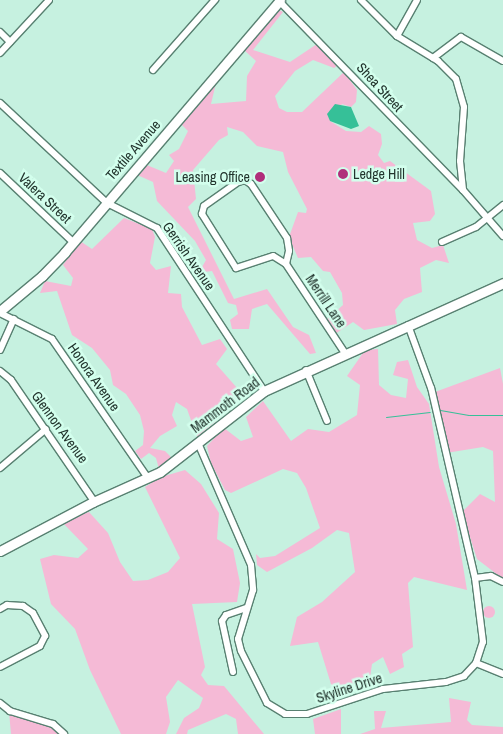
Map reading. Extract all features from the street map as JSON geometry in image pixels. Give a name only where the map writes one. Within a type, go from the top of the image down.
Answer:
[{"type":"main road","name":"Textile Avenue","points":[[0,312],[42,276],[73,242],[280,0]]},
{"type":"main road","name":"Mammoth Road","points":[[0,551],[94,501],[148,478],[172,464],[264,391],[306,370],[503,284]]},
{"type":"street","points":[[0,53],[48,0]]},
{"type":"street","points":[[153,70],[215,0]]},
{"type":"street","name":"Shea Street","points":[[280,0],[463,190],[503,236]]},
{"type":"street","points":[[361,0],[397,36],[433,58],[456,79],[462,95],[460,160],[463,190]]},
{"type":"street","points":[[397,36],[416,0]]},
{"type":"street","points":[[0,32],[10,42]]},
{"type":"street","points":[[433,58],[461,37],[503,61]]},
{"type":"street","name":"Gerrish Avenue","points":[[0,103],[107,203],[157,228],[264,391]]},
{"type":"street","name":"Valera Street","points":[[0,173],[73,242]]},
{"type":"street","points":[[238,182],[248,182],[287,238],[289,251],[286,264],[273,256],[236,268],[202,214],[204,206],[238,182]]},
{"type":"street","points":[[442,242],[489,219],[503,205]]},
{"type":"street","name":"Merrill Lane","points":[[286,264],[345,353]]},
{"type":"street","name":"Honora Avenue","points":[[0,312],[45,333],[56,344],[148,478]]},
{"type":"street","points":[[0,350],[14,319]]},
{"type":"street","points":[[408,325],[431,388],[475,578],[484,642],[476,663],[503,674]]},
{"type":"street","points":[[306,370],[327,421]]},
{"type":"street","name":"Glennon Avenue","points":[[0,371],[11,380],[94,501]]},
{"type":"street","points":[[0,468],[46,429]]},
{"type":"street","name":"Skyline Drive","points":[[198,443],[251,564],[253,590],[239,629],[241,651],[267,703],[284,714],[325,710],[383,689],[457,680],[476,663]]},
{"type":"street","points":[[475,578],[491,576],[503,582]]},
{"type":"street","points":[[0,609],[7,605],[23,606],[33,613],[45,636],[40,646],[0,666]]},
{"type":"street","points":[[233,672],[222,621],[226,615],[246,608]]},
{"type":"street","points":[[0,703],[10,711],[53,724],[64,734]]},
{"type":"shaded area","points":[[279,10],[283,12],[253,50],[290,62],[317,44],[338,65],[334,68],[313,60],[295,71],[275,96],[279,108],[287,112],[302,112],[344,72],[357,90],[356,102],[351,107],[342,104],[330,121],[346,131],[361,132],[369,126],[381,134],[382,144],[378,155],[384,163],[390,161],[431,191],[435,214],[430,221],[413,223],[417,240],[432,248],[443,245],[449,263],[436,260],[420,268],[422,292],[404,299],[395,310],[397,324],[364,330],[353,322],[335,334],[327,319],[343,305],[342,293],[330,272],[323,271],[311,257],[298,258],[289,237],[298,212],[306,213],[307,209],[288,172],[283,152],[257,146],[243,132],[227,127],[228,135],[219,140],[193,170],[196,199],[188,207],[234,299],[267,289],[293,327],[309,335],[316,353],[310,354],[267,304],[252,309],[249,329],[232,329],[230,320],[238,314],[236,305],[228,303],[212,271],[204,272],[202,267],[206,260],[195,241],[157,201],[153,182],[135,174],[142,163],[166,173],[174,161],[169,155],[179,149],[188,131],[179,122],[216,83],[211,104],[246,101],[247,76],[256,61],[244,50]]},
{"type":"shaded area","points":[[335,104],[351,107],[359,126],[351,129],[330,121],[327,114]]},
{"type":"shaded area","points":[[124,218],[152,229],[155,237],[150,263],[156,270],[171,266],[168,293],[181,294],[182,307],[202,345],[220,339],[227,349],[216,364],[245,397],[197,437],[187,409],[176,402],[172,415],[177,426],[160,436],[150,448],[165,451],[172,458],[159,469],[156,458],[149,453],[141,459],[135,451],[143,445],[144,431],[140,415],[126,394],[113,385],[110,370],[92,348],[72,335],[57,291],[40,293],[45,281],[71,286],[73,278],[63,265],[80,241],[92,249]]},
{"type":"shaded area","points":[[378,349],[379,385],[391,395],[406,398],[408,379],[393,375],[397,362],[408,360],[417,387],[429,404],[439,467],[456,524],[467,590],[414,577],[408,583],[413,647],[402,654],[404,667],[390,674],[383,657],[372,664],[369,685],[335,697],[318,642],[290,646],[297,617],[322,602],[355,572],[349,533],[337,530],[312,548],[267,572],[257,565],[256,554],[260,558],[275,556],[320,528],[306,488],[297,473],[283,469],[231,493],[225,490],[211,463],[207,446],[224,428],[241,441],[253,437],[246,417],[263,401],[291,441],[308,429],[329,432],[357,415],[360,385],[347,376],[365,350]]},
{"type":"shaded area","points":[[500,368],[503,384],[503,579],[477,559],[462,512],[480,494],[495,502],[493,451],[483,447],[446,453],[435,392]]},
{"type":"shaded area","points":[[185,470],[201,484],[219,513],[217,539],[233,549],[240,583],[237,602],[192,604],[205,667],[201,675],[208,685],[224,686],[264,734],[238,734],[236,719],[226,714],[188,730],[187,734],[176,734],[184,718],[199,708],[203,698],[178,680],[166,697],[170,722],[166,734],[121,734],[90,670],[75,629],[51,604],[40,559],[54,555],[78,558],[88,549],[62,522],[89,512],[108,533],[120,562],[133,581],[148,580],[168,572],[180,558],[145,487],[161,477]]},
{"type":"shaded area","points":[[487,606],[491,606],[495,612],[491,618],[487,618],[483,614],[483,610]]},
{"type":"shaded area","points":[[449,698],[471,702],[467,720],[472,725],[503,727],[503,734],[360,734],[375,729],[374,711],[386,711],[381,728],[451,722]]},
{"type":"shaded area","points":[[341,709],[341,734],[315,734],[313,719]]},
{"type":"shaded area","points":[[9,712],[50,727],[60,734],[11,734]]},
{"type":"waterway","points":[[440,410],[469,415],[503,415]]},
{"type":"waterway","points":[[386,417],[430,412]]},
{"type":"place","name":"Ledge Hill","points":[[343,174]]},
{"type":"place","name":"Leasing Office","points":[[260,177]]}]
